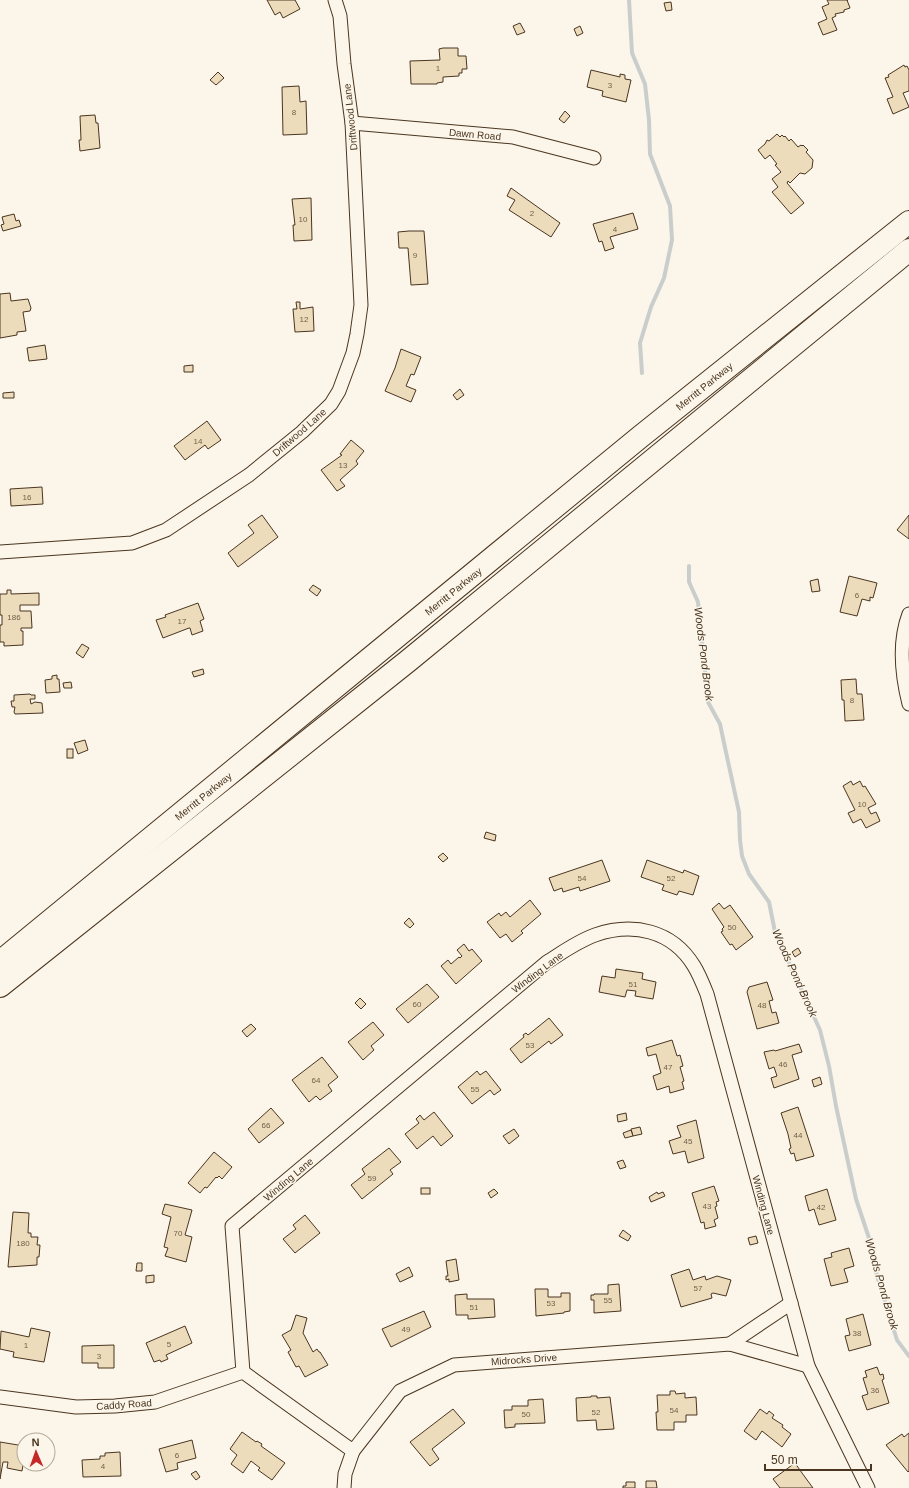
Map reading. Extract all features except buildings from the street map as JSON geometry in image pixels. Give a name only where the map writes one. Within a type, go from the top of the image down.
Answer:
[{"type":"highway","name":"Merritt Parkway","points":[[0,962],[640,437],[909,222]]},
{"type":"highway","points":[[0,986],[408,661],[909,250]]},
{"type":"street","name":"Driftwood Lane","points":[[0,552],[132,542],[166,530],[249,474],[302,432],[331,404],[339,391],[353,353],[357,334],[360,305],[352,123],[344,64],[340,16],[335,0]]},
{"type":"street","name":"Dawn Road","points":[[352,123],[512,137],[594,158]]},
{"type":"street","points":[[909,614],[903,642],[902,658],[909,704]]},
{"type":"street","name":"Winding Lane","points":[[243,1372],[232,1226],[547,962],[594,936],[610,931],[638,929],[653,932],[669,939],[683,952],[694,965],[707,994],[808,1366],[868,1488]]},
{"type":"street","name":"Midrocks Drive","points":[[730,1344],[791,1303]]},
{"type":"street","name":"Midrocks Drive","points":[[344,1488],[345,1474],[353,1451],[400,1391],[454,1365],[730,1344],[808,1366]]},
{"type":"street","points":[[243,1372],[353,1451]]},
{"type":"street","name":"Caddy Road","points":[[0,1397],[76,1407],[115,1406],[155,1402],[243,1372]]},
{"type":"waterway","name":"Woods Pond Brook","points":[[629,0],[632,53],[645,84],[649,120],[650,154],[670,206],[672,240],[664,278],[651,307],[640,343],[642,373]]},
{"type":"waterway","name":"Woods Pond Brook","points":[[689,566],[689,582],[698,602],[708,702],[720,724],[739,812],[742,856],[749,874],[769,902],[775,932],[820,1030],[829,1066],[856,1199],[872,1247],[877,1276],[897,1340],[909,1356]]}]
